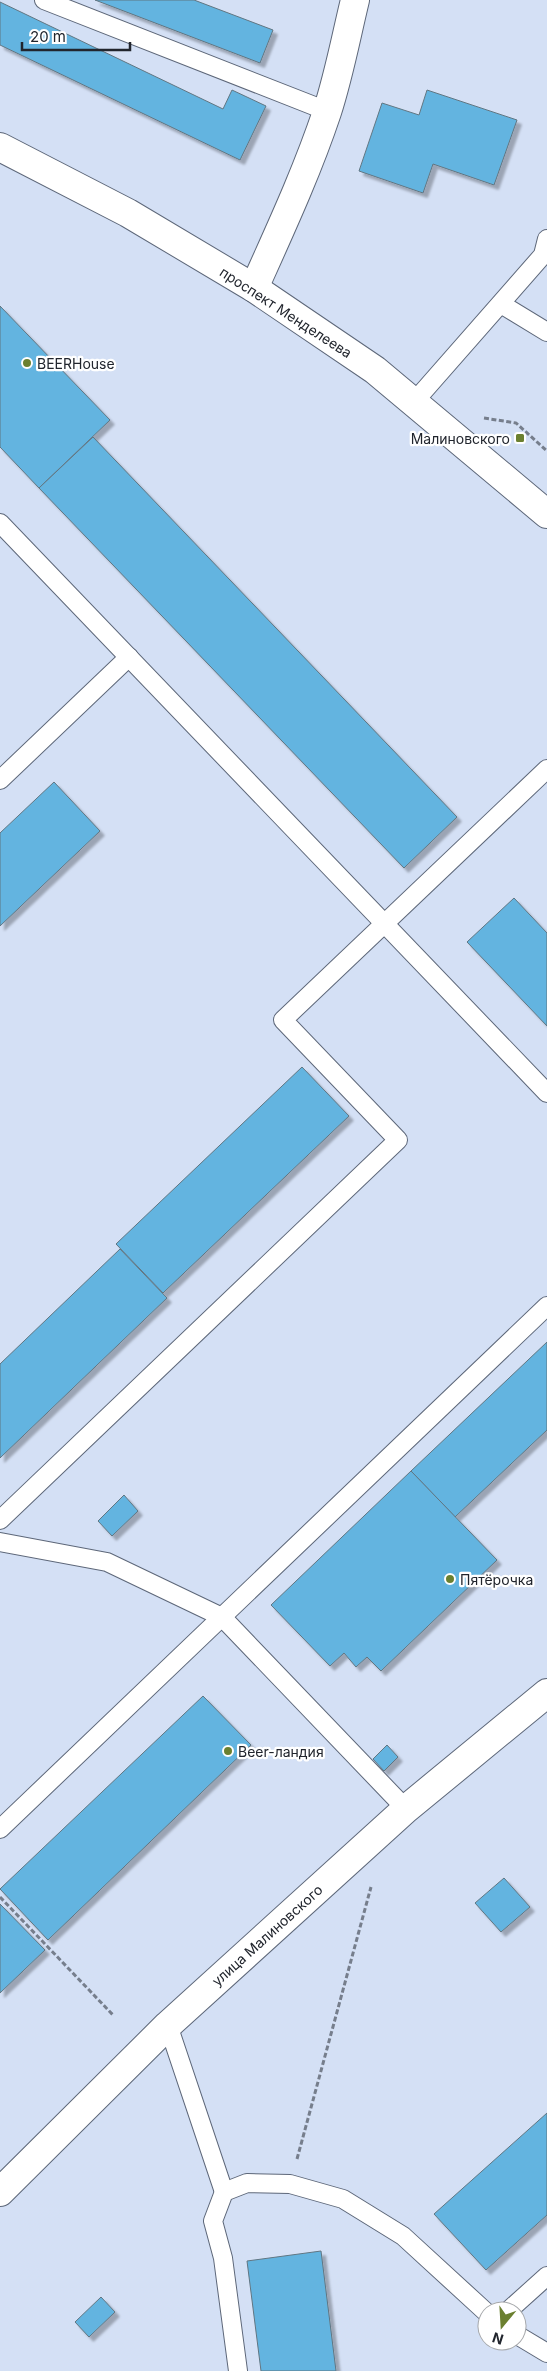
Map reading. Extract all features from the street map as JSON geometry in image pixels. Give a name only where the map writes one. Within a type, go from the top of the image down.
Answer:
[{"type":"street","points":[[254,288],[304,178],[328,112],[341,65],[355,0]]},
{"type":"street","name":"проспект Менделеева","points":[[0,147],[128,213],[254,288],[375,370],[547,514]]},
{"type":"street","name":"улица Малиновского","points":[[0,2192],[168,2025],[406,1809],[547,1693]]},
{"type":"lane","points":[[44,0],[328,112]]},
{"type":"lane","points":[[414,402],[543,255],[547,239]]},
{"type":"lane","points":[[500,304],[547,332]]},
{"type":"lane","points":[[0,523],[547,1093]]},
{"type":"lane","points":[[0,780],[129,657]]},
{"type":"lane","points":[[0,1520],[398,1140],[284,1020],[547,769]]},
{"type":"lane","points":[[0,1829],[547,1306]]},
{"type":"lane","points":[[0,1542],[107,1562],[222,1617],[406,1809]]},
{"type":"lane","points":[[168,2025],[224,2192],[213,2221],[223,2258],[238,2371]]},
{"type":"lane","points":[[224,2192],[247,2183],[290,2184],[343,2199],[403,2236],[477,2304]]},
{"type":"lane","points":[[519,2301],[547,2276]]},
{"type":"lane","points":[[527,2341],[547,2353]]},
{"type":"path","points":[[477,417],[516,423],[547,452]]},
{"type":"path","points":[[290,2184],[373,1880]]},
{"type":"path","points":[[0,1897],[114,2015]]},
{"type":"building","points":[[95,0],[194,0],[273,30],[260,63]]},
{"type":"building","points":[[0,2],[223,109],[232,90],[266,106],[240,160],[0,45]]},
{"type":"building","points":[[427,90],[517,120],[494,185],[433,164],[423,193],[359,171],[382,103],[419,115]]},
{"type":"building","name":"BEERHouse","points":[[0,306],[110,420],[39,488],[0,447]]},
{"type":"building","points":[[93,437],[457,817],[404,868],[39,488]]},
{"type":"building","points":[[54,782],[100,831],[0,926],[0,833]]},
{"type":"building","points":[[514,898],[547,933],[547,1026],[467,942]]},
{"type":"building","points":[[302,1067],[349,1116],[163,1293],[116,1244]]},
{"type":"building","points":[[120,1249],[167,1298],[0,1458],[0,1364]]},
{"type":"building","points":[[547,1342],[547,1430],[455,1517],[411,1471]]},
{"type":"building","points":[[411,1471],[497,1560],[381,1671],[367,1657],[356,1667],[344,1653],[330,1666],[271,1605]]},
{"type":"building","points":[[124,1495],[138,1511],[112,1536],[98,1521]]},
{"type":"building","points":[[203,1696],[251,1745],[48,1940],[0,1889]]},
{"type":"building","points":[[387,1745],[398,1757],[384,1771],[373,1759]]},
{"type":"building","points":[[504,1878],[530,1907],[501,1932],[475,1903]]},
{"type":"building","points":[[0,1904],[45,1950],[0,1993]]},
{"type":"building","points":[[547,2113],[547,2215],[486,2270],[434,2214]]},
{"type":"building","points":[[321,2251],[336,2371],[261,2371],[247,2261]]},
{"type":"building","points":[[101,2297],[115,2312],[89,2337],[75,2322]]},
{"type":"place","name":"BEERHouse","points":[[27,363]]},
{"type":"place","name":"Малиновского","points":[[520,438]]},
{"type":"place","name":"Пятёрочка","points":[[450,1579]]},
{"type":"place","name":"Beer-ландия","points":[[228,1751]]}]
